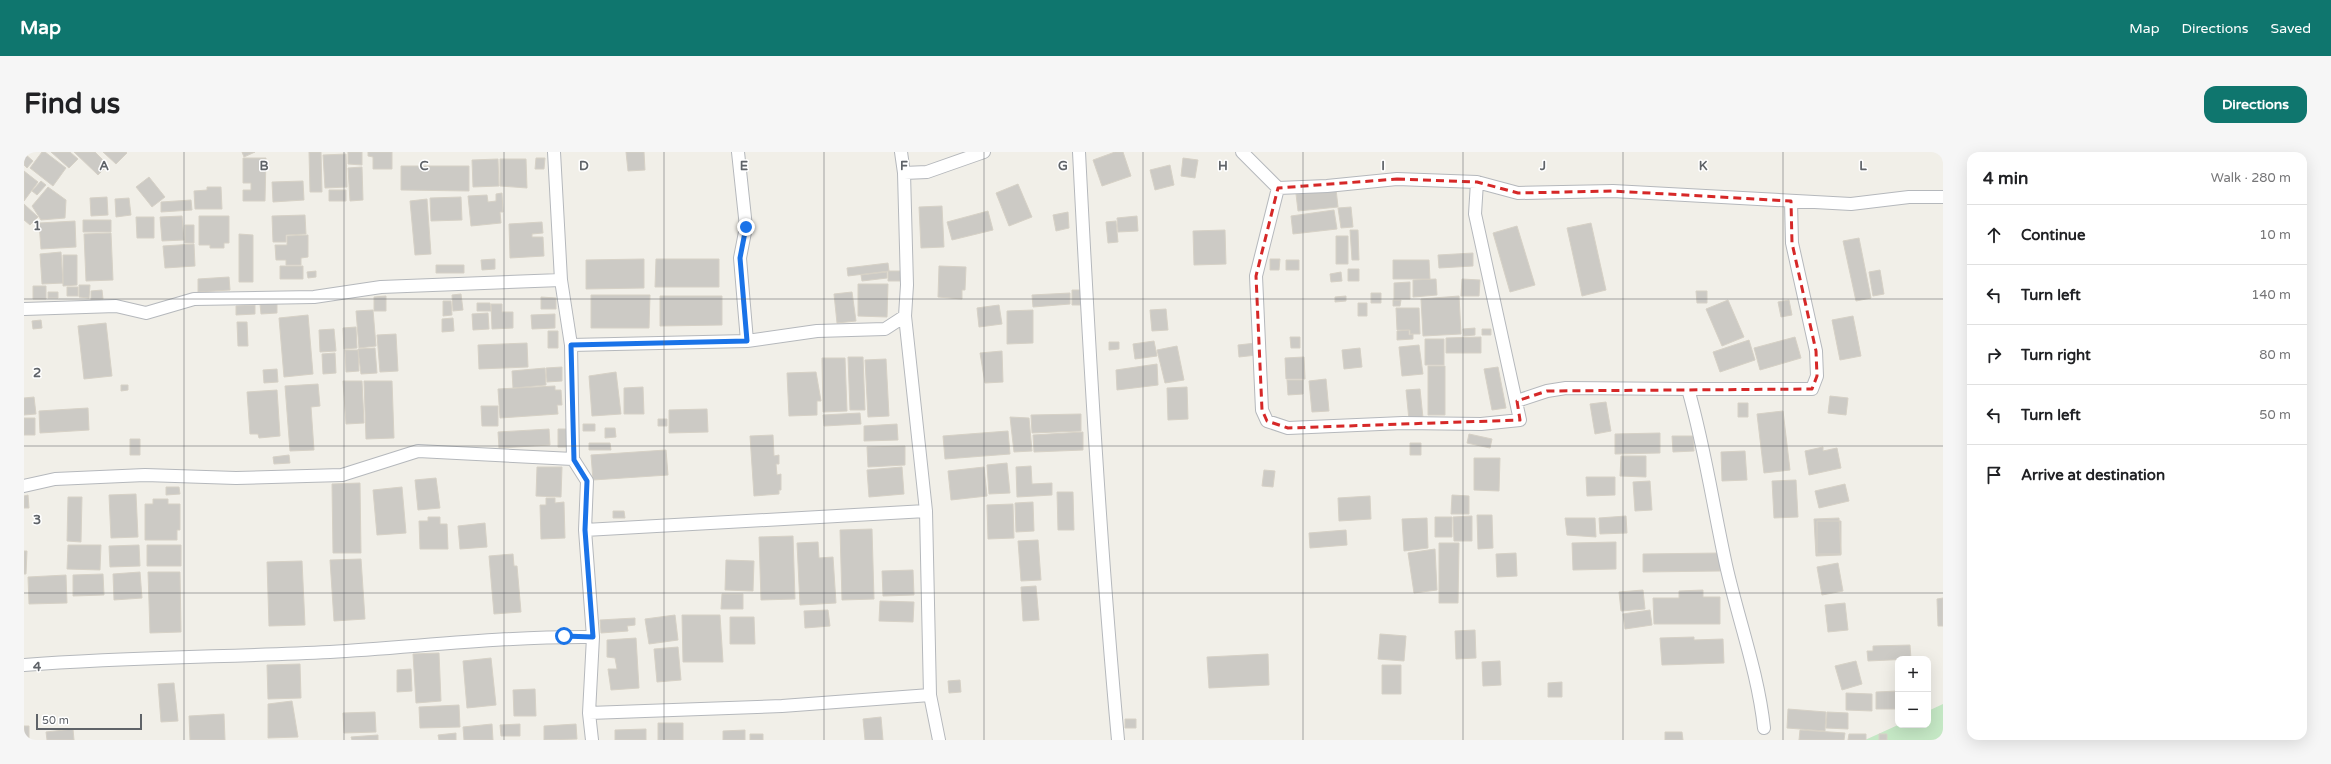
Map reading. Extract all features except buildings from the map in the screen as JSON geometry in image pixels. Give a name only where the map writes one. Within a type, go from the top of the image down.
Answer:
[{"type":"street","points":[[554,152],[561,280],[571,345],[574,460],[587,481],[585,530],[593,637],[590,712],[592,740]]},
{"type":"street","points":[[738,152],[746,227],[740,258],[747,341]]},
{"type":"street","points":[[901,152],[904,173],[907,285],[905,316],[926,511],[930,695],[939,740]]},
{"type":"street","points":[[904,173],[926,172],[984,152]]},
{"type":"street","points":[[1079,152],[1087,321],[1104,589],[1118,740]]},
{"type":"street","points":[[1242,152],[1278,188],[1328,186],[1398,179],[1477,182],[1518,193],[1613,191],[1791,202],[1851,204],[1909,197],[1943,197]]},
{"type":"street","points":[[1278,188],[1256,276],[1262,410],[1267,421],[1288,428],[1403,423],[1481,424],[1520,420],[1475,214],[1477,182]]},
{"type":"street","points":[[1517,401],[1547,391],[1566,388],[1812,389],[1817,376],[1816,351],[1792,243],[1791,202]]},
{"type":"street","points":[[24,309],[116,306],[146,313],[194,299],[314,297],[382,287],[561,280]]},
{"type":"street","points":[[571,345],[747,341],[817,331],[885,329],[905,316]]},
{"type":"street","points":[[1688,389],[1700,432],[1726,564],[1761,698],[1764,728]]},
{"type":"street","points":[[24,486],[55,479],[145,474],[236,478],[342,474],[418,450],[574,460]]},
{"type":"street","points":[[585,530],[926,511]]},
{"type":"street","points":[[24,665],[79,660],[277,654],[400,648],[500,639],[593,637]]},
{"type":"street","points":[[590,712],[782,706],[930,695]]},
{"type":"highlighted area","points":[[1397,179],[1477,182],[1518,193],[1613,191],[1791,201],[1792,243],[1816,351],[1817,376],[1812,389],[1547,391],[1517,401],[1520,420],[1288,428],[1278,426],[1267,421],[1262,410],[1256,276],[1278,188]]},
{"type":"green space","points":[[1943,704],[1943,740],[1865,740],[1895,726],[1895,728],[1931,728],[1931,710]]},
{"type":"route","points":[[564,636],[593,637],[588,590],[585,530],[587,481],[574,460],[571,345],[747,341],[740,258],[746,227]]}]
